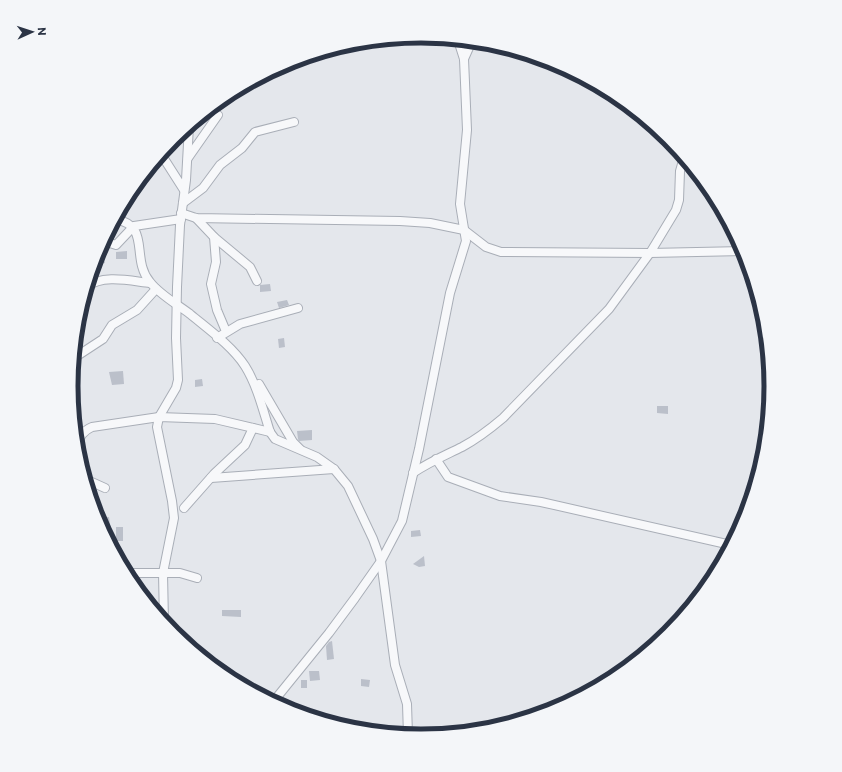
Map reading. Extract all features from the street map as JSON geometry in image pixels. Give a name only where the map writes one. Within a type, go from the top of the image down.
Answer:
[{"type":"street","points":[[277,697],[329,633],[381,561],[402,521],[419,449],[450,293],[466,246],[460,193],[467,130],[464,59],[460,45]]},
{"type":"street","points":[[464,59],[469,47]]},
{"type":"street","points":[[187,159],[218,115]]},
{"type":"street","points":[[183,203],[203,188],[220,166],[242,148],[255,132],[294,122]]},
{"type":"street","points":[[164,613],[164,573],[174,518],[157,427],[159,417],[177,384],[177,304],[181,216],[189,134]]},
{"type":"street","points":[[164,159],[184,190]]},
{"type":"street","points":[[413,472],[486,432],[518,405],[609,309],[650,253],[676,210],[679,200],[680,171],[682,164]]},
{"type":"street","points":[[109,242],[116,245],[134,226],[181,216],[196,218],[400,221],[430,223],[464,230],[486,247],[501,252],[650,253],[736,251]]},
{"type":"street","points":[[196,218],[214,237],[250,266],[257,281]]},
{"type":"street","points":[[121,220],[134,226],[142,270],[153,286],[217,338],[245,366],[251,378],[270,432],[275,439],[317,458],[334,469],[348,486],[373,539],[381,561],[394,658],[407,704],[408,728]]},
{"type":"street","points":[[214,237],[216,262],[212,284],[217,310],[225,329]]},
{"type":"street","points":[[95,281],[122,280],[153,286]]},
{"type":"street","points":[[80,354],[103,339],[112,325],[137,310],[153,286]]},
{"type":"street","points":[[217,338],[240,324],[298,308]]},
{"type":"street","points":[[259,384],[293,442],[303,452]]},
{"type":"street","points":[[82,435],[85,430],[92,427],[159,417],[215,419],[270,432]]},
{"type":"street","points":[[184,508],[211,478],[245,445],[253,428]]},
{"type":"street","points":[[436,460],[448,477],[500,496],[541,502],[726,544]]},
{"type":"street","points":[[211,478],[334,469]]},
{"type":"street","points":[[92,482],[105,488]]},
{"type":"street","points":[[134,573],[180,573],[197,578]]},
{"type":"building","points":[[127,251],[127,259],[116,259],[116,252]]},
{"type":"building","points":[[103,256],[105,263],[101,264]]},
{"type":"building","points":[[270,284],[271,291],[260,292],[260,285]]},
{"type":"building","points":[[287,300],[289,305],[279,308],[277,302]]},
{"type":"building","points":[[284,338],[285,347],[279,348],[278,339]]},
{"type":"building","points":[[123,371],[124,384],[112,385],[109,372]]},
{"type":"building","points":[[202,379],[203,386],[195,387],[195,380]]},
{"type":"building","points":[[657,406],[668,406],[668,414],[657,413]]},
{"type":"building","points":[[312,430],[312,440],[299,441],[297,431]]},
{"type":"building","points":[[104,517],[109,517],[111,530],[110,530]]},
{"type":"building","points":[[116,527],[123,527],[123,541],[116,541]]},
{"type":"building","points":[[420,530],[421,536],[411,537],[411,531]]},
{"type":"building","points":[[424,556],[425,566],[419,567],[413,564]]},
{"type":"building","points":[[222,610],[241,610],[241,617],[222,616]]},
{"type":"building","points":[[332,641],[334,659],[327,660],[326,646]]},
{"type":"building","points":[[309,671],[319,671],[320,680],[310,681]]},
{"type":"building","points":[[361,679],[370,680],[369,687],[361,686]]},
{"type":"building","points":[[301,680],[307,680],[307,688],[301,688]]}]
